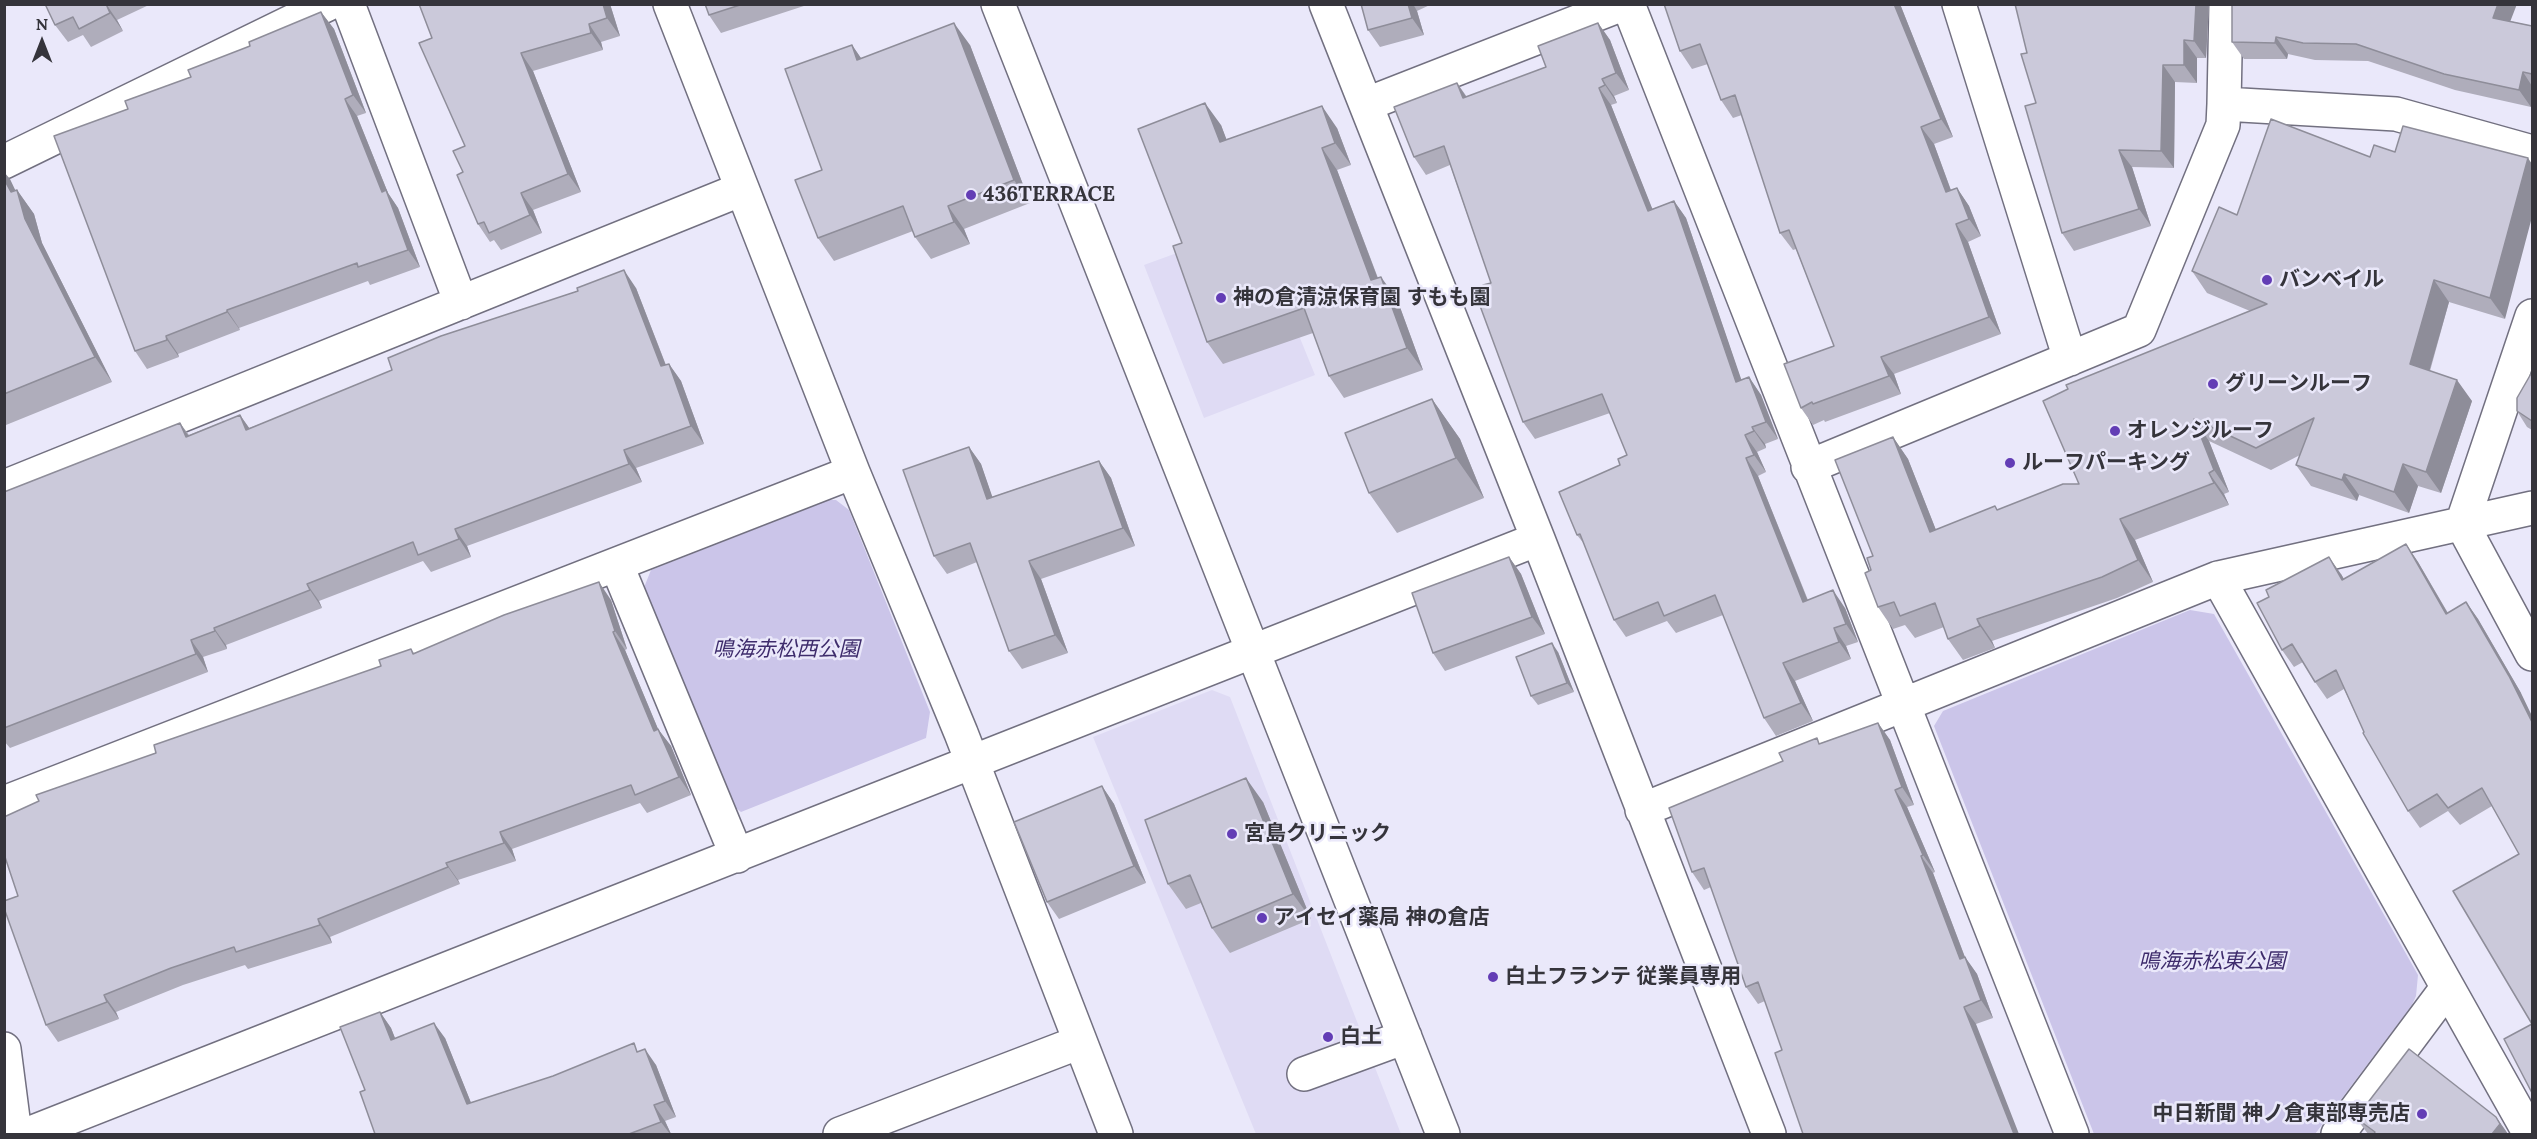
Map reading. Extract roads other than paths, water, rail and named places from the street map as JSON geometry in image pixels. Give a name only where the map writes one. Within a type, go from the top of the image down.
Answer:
[{"type":"street","points":[[4,162],[328,4]]},
{"type":"street","points":[[348,4],[461,303]]},
{"type":"street","points":[[670,4],[853,472],[971,760],[1116,1134]]},
{"type":"street","points":[[998,4],[1443,1134]]},
{"type":"street","points":[[1326,4],[1538,538],[1770,1134]]},
{"type":"street","points":[[1367,104],[1623,4]]},
{"type":"street","points":[[1628,4],[2072,1134]]},
{"type":"street","points":[[1959,4],[2070,359]]},
{"type":"street","points":[[1808,467],[2139,330],[2223,125],[2226,4]]},
{"type":"street","points":[[2224,104],[2396,114],[2532,152]]},
{"type":"street","points":[[4,487],[742,189]]},
{"type":"street","points":[[2532,316],[2462,524],[2532,654]]},
{"type":"street","points":[[4,803],[617,566],[853,472]]},
{"type":"street","points":[[1642,810],[2218,578],[2532,508]]},
{"type":"street","points":[[28,1134],[1538,538]]},
{"type":"street","points":[[617,566],[737,856]]},
{"type":"street","points":[[2218,578],[2530,1134]]},
{"type":"street","points":[[2338,1134],[2447,988]]},
{"type":"street","points":[[1304,1074],[1405,1037]]},
{"type":"street","points":[[840,1134],[1080,1042]]},
{"type":"street","points":[[4,1049],[15,1134]]},
{"type":"place","name":"436TERRACE","points":[[971,195]]},
{"type":"place","name":"バンベイル","points":[[2267,280]]},
{"type":"place","name":"神の倉清涼保育園 すもも園","points":[[1221,298]]},
{"type":"place","name":"グリーンルーフ","points":[[2213,384]]},
{"type":"place","name":"オレンジルーフ","points":[[2115,431]]},
{"type":"place","name":"ルーフパーキング","points":[[2010,463]]},
{"type":"place","name":"宮島クリニック","points":[[1232,834]]},
{"type":"place","name":"アイセイ薬局 神の倉店","points":[[1262,918]]},
{"type":"place","name":"白土フランテ 従業員専用","points":[[1493,977]]},
{"type":"place","name":"白土","points":[[1328,1037]]},
{"type":"place","name":"中日新聞 神ノ倉東部専売店","points":[[2422,1114]]},
{"type":"park label","name":"鳴海赤松西公園","points":[[786,650]]},
{"type":"park label","name":"鳴海赤松東公園","points":[[2212,962]]}]
